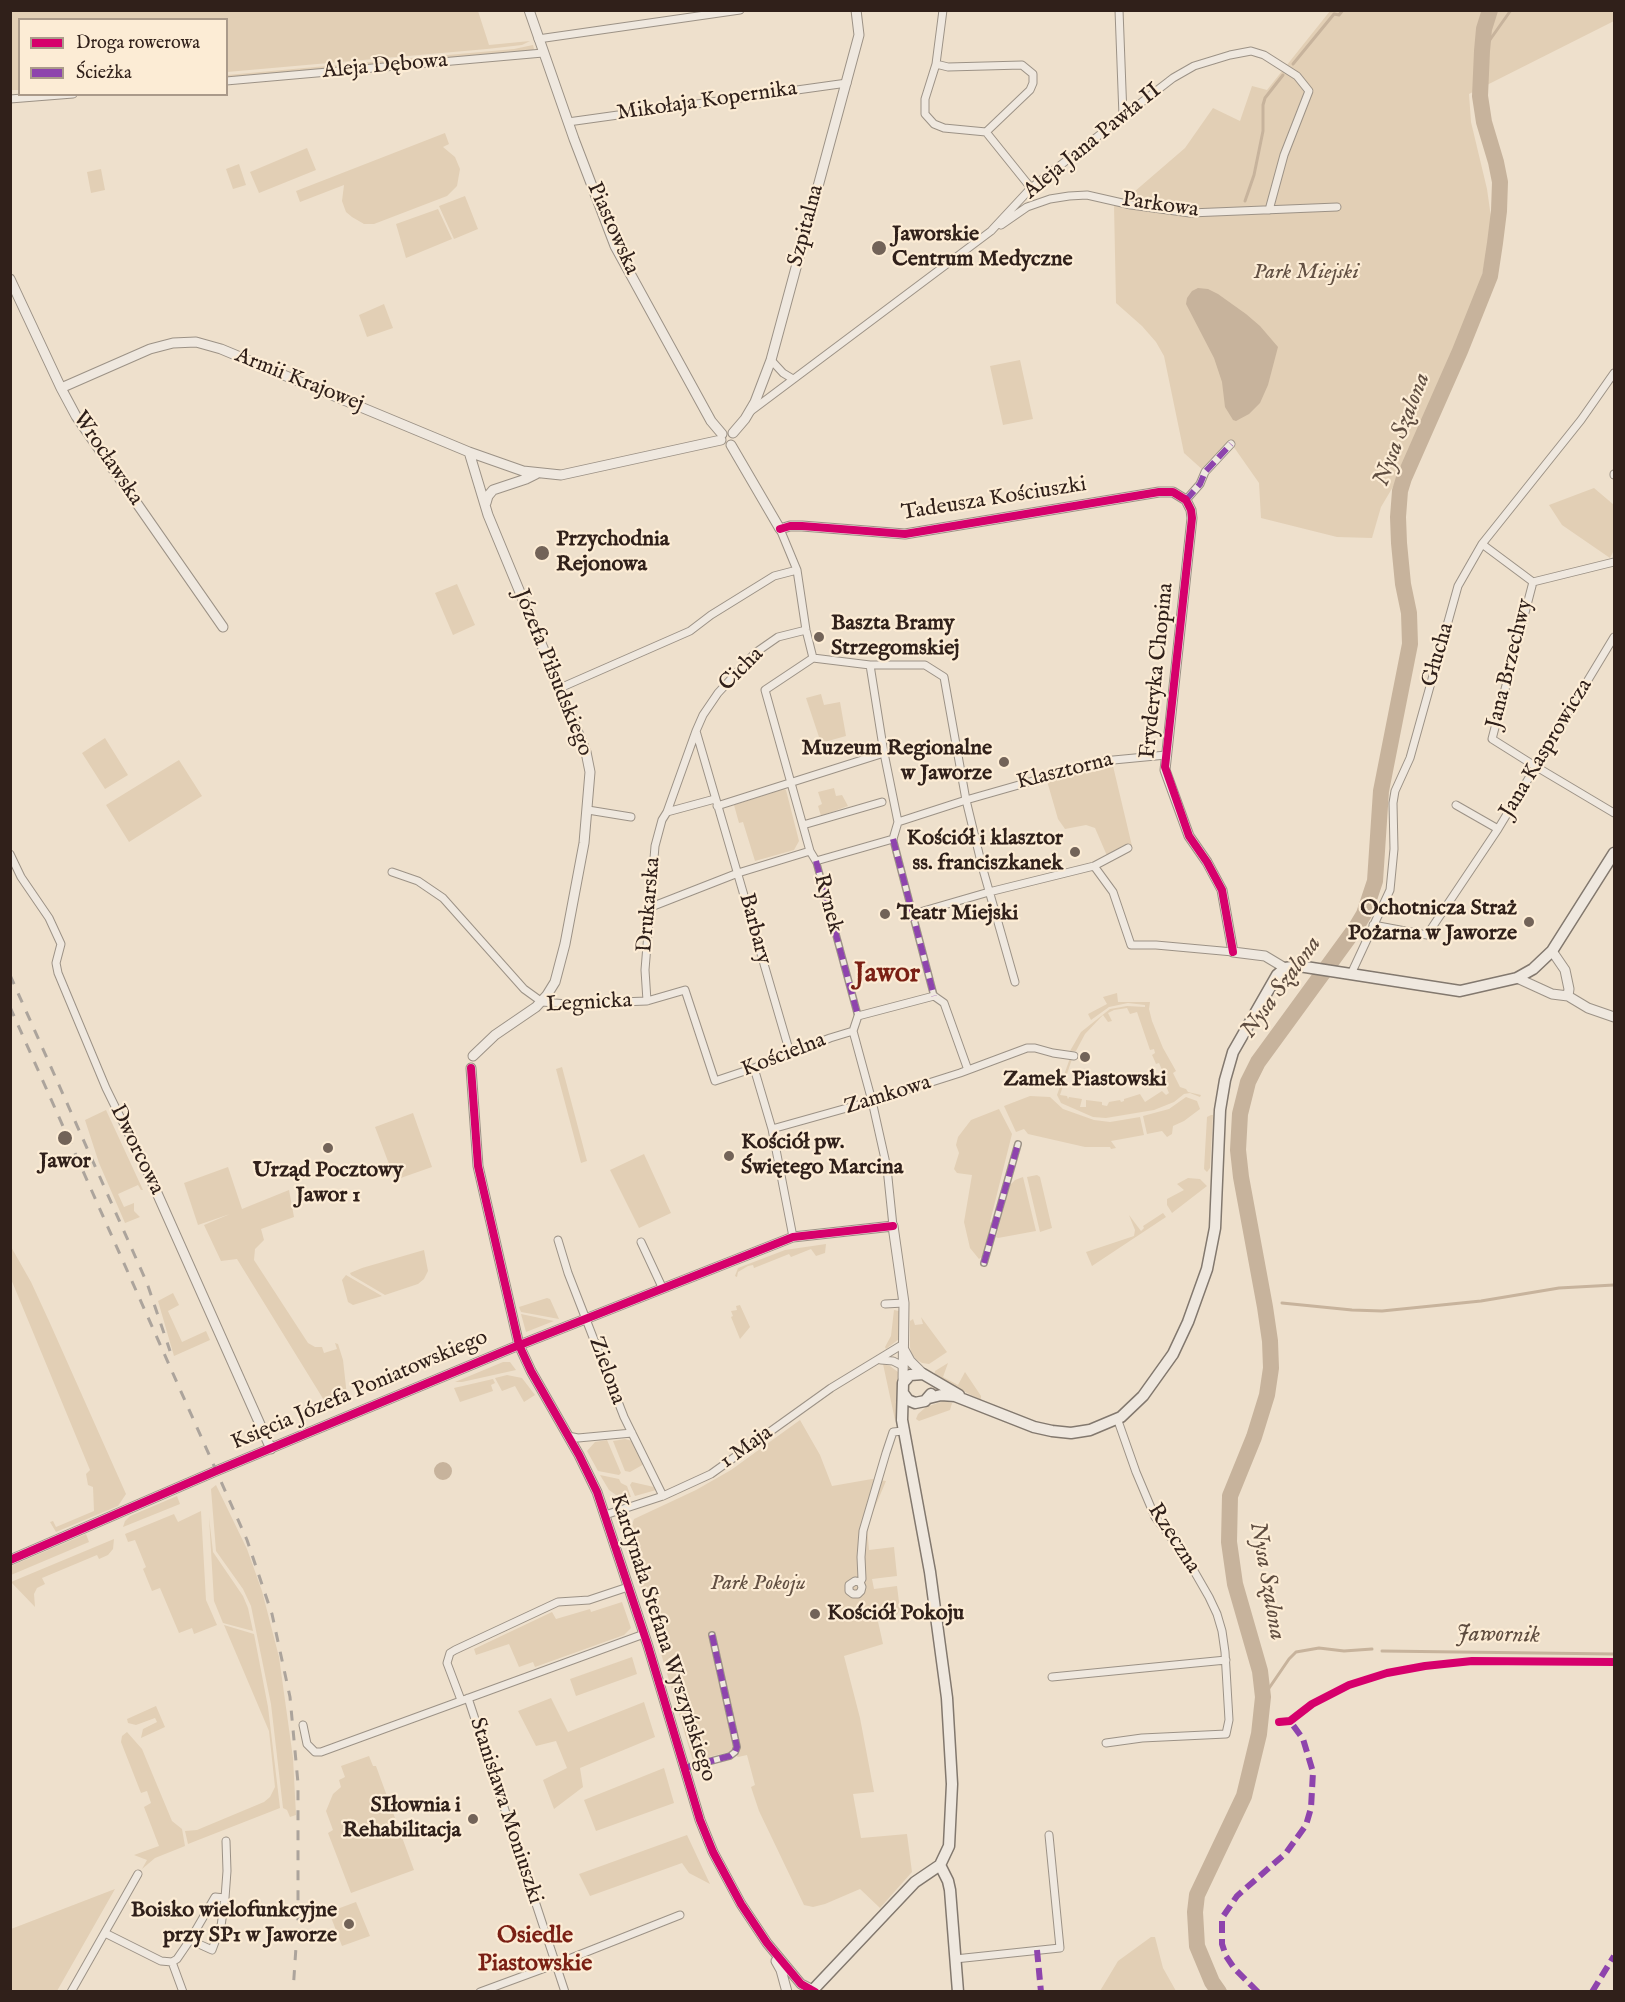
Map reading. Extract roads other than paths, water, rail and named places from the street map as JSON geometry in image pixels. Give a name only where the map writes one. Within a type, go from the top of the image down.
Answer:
[{"type":"main road","points":[[903,1388],[908,1400],[915,1403],[949,1395],[1034,1427],[1071,1433],[1090,1430],[1117,1418],[1132,1408],[1173,1354],[1208,1269],[1215,1228],[1220,1110],[1225,1080],[1233,1052],[1272,982],[1285,968],[1299,966],[1460,991],[1517,978],[1533,969],[1552,951],[1614,853]]},
{"type":"main road","points":[[813,1991],[915,1882],[940,1865],[948,1850],[951,1831],[951,1766],[947,1698],[930,1572],[898,1432],[903,1388],[910,1375],[925,1376],[967,1400]]},
{"type":"main road","points":[[925,1376],[932,1388],[929,1398]]},
{"type":"main road","points":[[898,1432],[915,1403]]},
{"type":"main road","points":[[940,1865],[950,1890],[958,1992]]},
{"type":"street","name":"Piastowska","points":[[529,10],[615,246],[713,424],[725,436]]},
{"type":"street","points":[[538,39],[740,10]]},
{"type":"street","name":"Szpitalna","points":[[725,436],[749,413],[771,360],[859,35],[856,10]]},
{"type":"street","points":[[943,10],[936,64],[925,99],[925,114],[934,124],[944,128],[986,132],[1031,188]]},
{"type":"street","points":[[1119,10],[1123,116]]},
{"type":"street","name":"Aleja Jana Pawła II","points":[[749,413],[991,231],[1031,188],[1173,78],[1194,66],[1251,51],[1272,60],[1297,76],[1309,91],[1284,155],[1269,210]]},
{"type":"street","name":"Aleja Dębowa","points":[[228,81],[543,53]]},
{"type":"street","points":[[936,64],[948,67],[1022,65],[1033,74],[1030,90],[986,132]]},
{"type":"street","name":"Mikołaja Kopernika","points":[[568,122],[846,83]]},
{"type":"street","points":[[10,99],[48,96]]},
{"type":"street","name":"Parkowa","points":[[991,231],[1027,207],[1050,199],[1070,196],[1087,195],[1131,205],[1190,213],[1337,207]]},
{"type":"street","name":"Wrocławska","points":[[10,279],[76,416],[223,627]]},
{"type":"street","name":"Armii Krajowej","points":[[61,388],[131,356],[159,346],[201,342],[469,452],[536,474],[561,475],[725,436]]},
{"type":"street","points":[[771,360],[783,373],[793,379]]},
{"type":"street","name":"Głucha","points":[[1348,974],[1390,890],[1394,849],[1395,791],[1410,758],[1458,586],[1482,544],[1581,420],[1614,374]]},
{"type":"street","points":[[706,442],[713,424]]},
{"type":"street","points":[[725,436],[735,441],[731,445],[780,530],[797,570],[806,630],[813,658],[870,665],[925,665],[944,676],[966,800],[1015,982]]},
{"type":"street","points":[[1181,497],[1200,484],[1205,472],[1231,444]]},
{"type":"street","name":"Józefa Piłsudskiego","points":[[469,452],[493,526],[586,752],[590,772],[584,843],[558,973],[551,990],[542,1002]]},
{"type":"street","name":"Armii Krajowej","points":[[486,503],[493,490],[536,474]]},
{"type":"street","name":"Tadeusza Kościuszki","points":[[780,530],[788,526],[802,526],[892,534],[914,533],[1159,492],[1181,497]]},
{"type":"street","name":"Fryderyka Chopina","points":[[1181,497],[1190,507],[1192,518],[1165,770],[1189,837],[1207,862],[1222,890],[1233,952]]},
{"type":"street","name":"Jana Brzechwy","points":[[1482,544],[1533,582],[1492,739],[1614,813]]},
{"type":"street","points":[[1533,582],[1614,562]]},
{"type":"street","points":[[560,688],[690,631],[711,615],[774,576],[797,570]]},
{"type":"street","name":"Cicha","points":[[667,812],[696,731],[703,715],[718,693],[755,653],[778,637],[806,630]]},
{"type":"street","name":"Jana Kasprowicza","points":[[1373,925],[1427,935],[1498,830],[1614,637]]},
{"type":"street","name":"Rynek","points":[[813,658],[765,690],[810,851],[816,861],[858,1016]]},
{"type":"street","points":[[870,665],[898,822],[893,839],[934,996],[944,1003],[968,1070]]},
{"type":"street","name":"Barbary","points":[[696,731],[790,1053]]},
{"type":"street","points":[[667,812],[716,803],[791,783],[884,753]]},
{"type":"street","name":"Klasztorna","points":[[898,822],[1103,760],[1166,755]]},
{"type":"street","points":[[803,825],[882,802]]},
{"type":"street","name":"Jana Kasprowicza","points":[[1456,805],[1498,830]]},
{"type":"street","points":[[588,810],[631,817]]},
{"type":"street","name":"Drukarska","points":[[647,1001],[645,970],[655,846],[662,820],[667,812]]},
{"type":"street","name":"Rynek","points":[[816,861],[893,839]]},
{"type":"street","points":[[913,914],[1094,866],[1128,848]]},
{"type":"street","points":[[651,907],[738,873],[810,851]]},
{"type":"street","name":"Dworcowa","points":[[10,854],[21,877],[49,918],[61,944],[56,963],[57,973],[106,1088],[153,1184],[271,1449]]},
{"type":"street","points":[[1094,866],[1113,892],[1131,945],[1156,945],[1265,956],[1285,968]]},
{"type":"street","points":[[392,872],[418,881],[442,898],[524,989],[542,1002]]},
{"type":"street","points":[[1552,951],[1565,970],[1568,996]]},
{"type":"street","points":[[1517,978],[1552,994],[1568,996],[1588,1008],[1614,1017]]},
{"type":"street","name":"Legnicka","points":[[473,1056],[495,1035],[542,1002],[568,1004],[647,1001],[686,990],[715,1082]]},
{"type":"street","points":[[903,1388],[904,1303],[887,1168],[853,1030],[858,1016],[934,996]]},
{"type":"street","name":"Kościelna","points":[[715,1082],[853,1030]]},
{"type":"street","name":"Zamkowa","points":[[772,1129],[872,1101],[1027,1048],[1074,1056]]},
{"type":"street","name":"Kardynała Stefana Wyszyńskiego","points":[[471,1068],[478,1167],[519,1346],[590,1475],[644,1634],[700,1820],[713,1852],[741,1904],[767,1943],[801,1984],[813,1991]]},
{"type":"street","points":[[754,1068],[772,1129],[793,1237]]},
{"type":"street","points":[[984,1263],[1018,1144]]},
{"type":"street","name":"Księcia Józefa Poniatowskiego","points":[[10,1560],[216,1471],[586,1318],[793,1237],[893,1226]]},
{"type":"street","name":"Zielona","points":[[558,1240],[568,1273],[617,1400],[663,1496]]},
{"type":"street","points":[[641,1242],[662,1287]]},
{"type":"street","points":[[885,1304],[904,1303]]},
{"type":"street","name":"1 Maja","points":[[605,1515],[663,1496],[711,1474],[831,1388],[900,1346],[903,1348]]},
{"type":"street","points":[[903,1348],[910,1361],[925,1376]]},
{"type":"street","points":[[879,1360],[887,1359],[903,1366]]},
{"type":"street","name":"Rzeczna","points":[[1106,1743],[1142,1738],[1226,1734],[1229,1720],[1222,1631],[1209,1597],[1186,1557],[1155,1517],[1117,1418]]},
{"type":"street","name":"Zielona","points":[[568,1436],[578,1438],[632,1432]]},
{"type":"street","points":[[860,1582],[862,1579],[863,1531],[898,1432]]},
{"type":"street","name":"Kardynała Stefana Wyszyńskiego","points":[[465,1699],[447,1663],[450,1653],[558,1602],[589,1600],[628,1587]]},
{"type":"street","name":"Stanisława Moniuszki","points":[[303,1725],[307,1744],[315,1752],[321,1752],[644,1634]]},
{"type":"street","points":[[685,1768],[730,1756],[737,1747],[712,1635]]},
{"type":"street","points":[[1052,1677],[1226,1660]]},
{"type":"street","name":"Stanisława Moniuszki","points":[[465,1699],[565,1992]]},
{"type":"street","points":[[955,1959],[1060,1948],[1049,1835]]},
{"type":"street","points":[[190,1940],[212,1950],[221,1926],[227,1871],[226,1842]]},
{"type":"street","points":[[71,1992],[138,1874]]},
{"type":"street","points":[[105,1933],[161,1961],[172,1962],[177,1959],[190,1940],[215,1897],[225,1898]]},
{"type":"street","points":[[480,1992],[680,1915]]},
{"type":"street","points":[[767,1943],[781,1970],[787,1992]]},
{"type":"street","points":[[172,1962],[183,1992]]},
{"type":"waterway","points":[[1293,64],[1334,14],[1339,15],[1343,10]]},
{"type":"waterway","name":"Nysa Szalona","points":[[1219,1992],[1212,1982],[1197,1946],[1195,1912],[1197,1895],[1244,1796],[1259,1734],[1263,1697],[1260,1671],[1235,1584],[1229,1542],[1230,1496],[1254,1437],[1267,1395],[1271,1368],[1265,1307],[1241,1177],[1238,1150],[1240,1114],[1248,1082],[1258,1062],[1355,929],[1364,914],[1375,881],[1381,791],[1410,644],[1409,613],[1403,584],[1399,543],[1400,491],[1490,276],[1495,243],[1500,182],[1484,122],[1480,96],[1484,29],[1490,10]]},
{"type":"waterway","points":[[1482,51],[1511,10]]},
{"type":"waterway","points":[[1245,201],[1254,175],[1263,131],[1265,98],[1283,75]]},
{"type":"waterway","points":[[1282,1303],[1382,1311],[1481,1301],[1559,1288],[1614,1285]]},
{"type":"waterway","name":"Jawornik","points":[[1263,1697],[1296,1652],[1319,1648],[1344,1651],[1372,1649]]},
{"type":"waterway","name":"Jawornik","points":[[1382,1651],[1614,1654]]},
{"type":"railway","points":[[10,975],[147,1283],[170,1351]]},
{"type":"railway","points":[[10,1007],[247,1540],[272,1614],[290,1697],[298,1783],[298,1917],[293,1992]]},
{"type":"place","name":"Jaworskie Centrum Medyczne","points":[[879,248]]},
{"type":"place","name":"Przychodnia Rejonowa","points":[[542,553]]},
{"type":"place","name":"Baszta Bramy Strzegomskiej","points":[[819,637]]},
{"type":"place","name":"Muzeum Regionalne w Jaworze","points":[[1004,762]]},
{"type":"place","name":"Kościół i klasztor ss. franciszkanek","points":[[1075,852]]},
{"type":"place","name":"Teatr Miejski","points":[[885,914]]},
{"type":"place","name":"Ochotnicza Straż Pożarna w Jaworze","points":[[1529,922]]},
{"type":"place","name":"Zamek Piastowski","points":[[1085,1057]]},
{"type":"place","name":"Jawor","points":[[65,1138]]},
{"type":"place","name":"Urząd Pocztowy Jawor 1","points":[[328,1148]]},
{"type":"place","name":"Kościół pw. Świętego Marcina","points":[[729,1156]]},
{"type":"place","name":"Kościół Pokoju","points":[[815,1614]]},
{"type":"place","name":"SIłownia i Rehabilitacja","points":[[473,1819]]},
{"type":"place","name":"Boisko wielofunkcyjne przy SP1 w Jaworze","points":[[349,1924]]},
{"type":"district","name":"Jawor","points":[[887,975]]},
{"type":"district","name":"Osiedle Piastowskie","points":[[535,1951]]},
{"type":"park label","name":"Park Miejski","points":[[1306,273]]},
{"type":"park label","name":"Park Pokoju","points":[[758,1584]]}]
